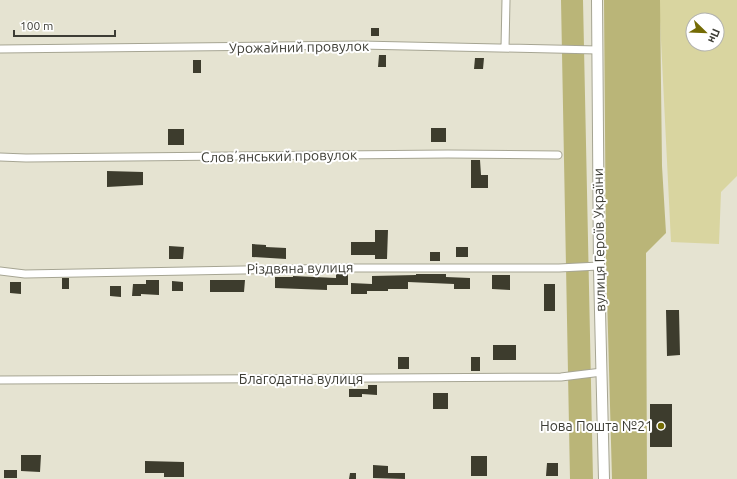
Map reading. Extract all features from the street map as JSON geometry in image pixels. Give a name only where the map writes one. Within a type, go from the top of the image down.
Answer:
[{"type":"main road","name":"вулиця Героїв України","points":[[597,0],[599,266],[604,479]]},
{"type":"street","points":[[505,48],[506,0]]},
{"type":"street","name":"Урожайний провулок","points":[[0,50],[360,45],[598,50]]},
{"type":"street","name":"Словʼянський провулок","points":[[0,157],[448,154],[558,155]]},
{"type":"street","name":"Різдвяна вулиця","points":[[0,271],[25,274],[196,270],[559,268],[599,266]]},
{"type":"street","name":"Благодатна вулиця","points":[[0,380],[561,377],[602,372]]},
{"type":"shaded area","points":[[561,0],[583,0],[593,479],[570,479]]},
{"type":"shaded area","points":[[604,0],[660,0],[662,166],[666,233],[646,253],[647,479],[612,479],[606,259]]},
{"type":"shaded area","points":[[659,0],[737,0],[737,176],[721,192],[719,244],[671,242]]},
{"type":"building","points":[[371,28],[379,28],[379,36],[371,36]]},
{"type":"building","points":[[379,55],[386,55],[386,67],[378,67]]},
{"type":"building","points":[[475,58],[484,58],[483,69],[474,69]]},
{"type":"building","points":[[193,60],[201,60],[201,73],[193,73]]},
{"type":"building","points":[[431,128],[446,128],[446,142],[431,142]]},
{"type":"building","points":[[168,129],[184,129],[184,145],[168,145]]},
{"type":"building","points":[[471,160],[480,160],[481,175],[488,175],[488,188],[471,188]]},
{"type":"building","points":[[107,171],[143,172],[143,185],[107,187]]},
{"type":"building","points":[[375,230],[388,230],[387,259],[375,259],[375,255],[351,255],[351,242],[375,242]]},
{"type":"building","points":[[252,244],[266,245],[266,247],[286,248],[286,259],[252,257]]},
{"type":"building","points":[[169,246],[184,247],[183,259],[169,259]]},
{"type":"building","points":[[456,247],[468,247],[468,257],[456,257]]},
{"type":"building","points":[[430,252],[440,252],[440,261],[430,261]]},
{"type":"building","points":[[336,273],[348,273],[348,285],[327,285],[327,290],[275,288],[275,277],[293,276],[336,278]]},
{"type":"building","points":[[446,274],[446,277],[470,278],[470,289],[454,289],[454,284],[408,282],[408,289],[388,289],[388,291],[367,291],[367,294],[351,294],[351,283],[372,284],[372,276]]},
{"type":"building","points":[[492,275],[510,275],[510,290],[492,289]]},
{"type":"building","points":[[62,278],[69,278],[69,289],[62,289]]},
{"type":"building","points":[[146,280],[159,280],[159,295],[141,294],[141,296],[132,296],[133,284],[146,284]]},
{"type":"building","points":[[210,280],[245,280],[244,292],[210,292]]},
{"type":"building","points":[[172,281],[183,282],[183,291],[172,291]]},
{"type":"building","points":[[10,282],[21,282],[21,294],[10,293]]},
{"type":"building","points":[[544,284],[555,284],[555,311],[544,311]]},
{"type":"building","points":[[110,286],[121,286],[121,297],[110,296]]},
{"type":"building","points":[[666,310],[679,310],[680,355],[667,356]]},
{"type":"building","points":[[493,345],[516,345],[516,360],[493,360]]},
{"type":"building","points":[[398,357],[409,357],[409,369],[398,369]]},
{"type":"building","points":[[471,357],[480,357],[480,371],[471,371]]},
{"type":"building","points":[[368,385],[377,385],[377,395],[362,394],[362,397],[349,397],[349,389],[368,389]]},
{"type":"building","points":[[433,393],[448,393],[448,409],[433,409]]},
{"type":"building","name":"Нова Пошта №21","points":[[650,404],[672,404],[672,447],[650,447]]},
{"type":"building","points":[[21,455],[41,455],[40,472],[21,471]]},
{"type":"building","points":[[471,456],[487,456],[487,476],[471,476]]},
{"type":"building","points":[[145,461],[184,462],[184,477],[164,477],[164,473],[145,473]]},
{"type":"building","points":[[547,463],[558,463],[558,476],[546,476]]},
{"type":"building","points":[[373,465],[388,466],[388,473],[405,473],[405,479],[373,478]]},
{"type":"building","points":[[4,470],[17,470],[17,478],[4,478]]},
{"type":"building","points":[[350,473],[356,473],[356,479],[349,479]]},
{"type":"place","name":"Нова Пошта №21","points":[[661,426]]}]
